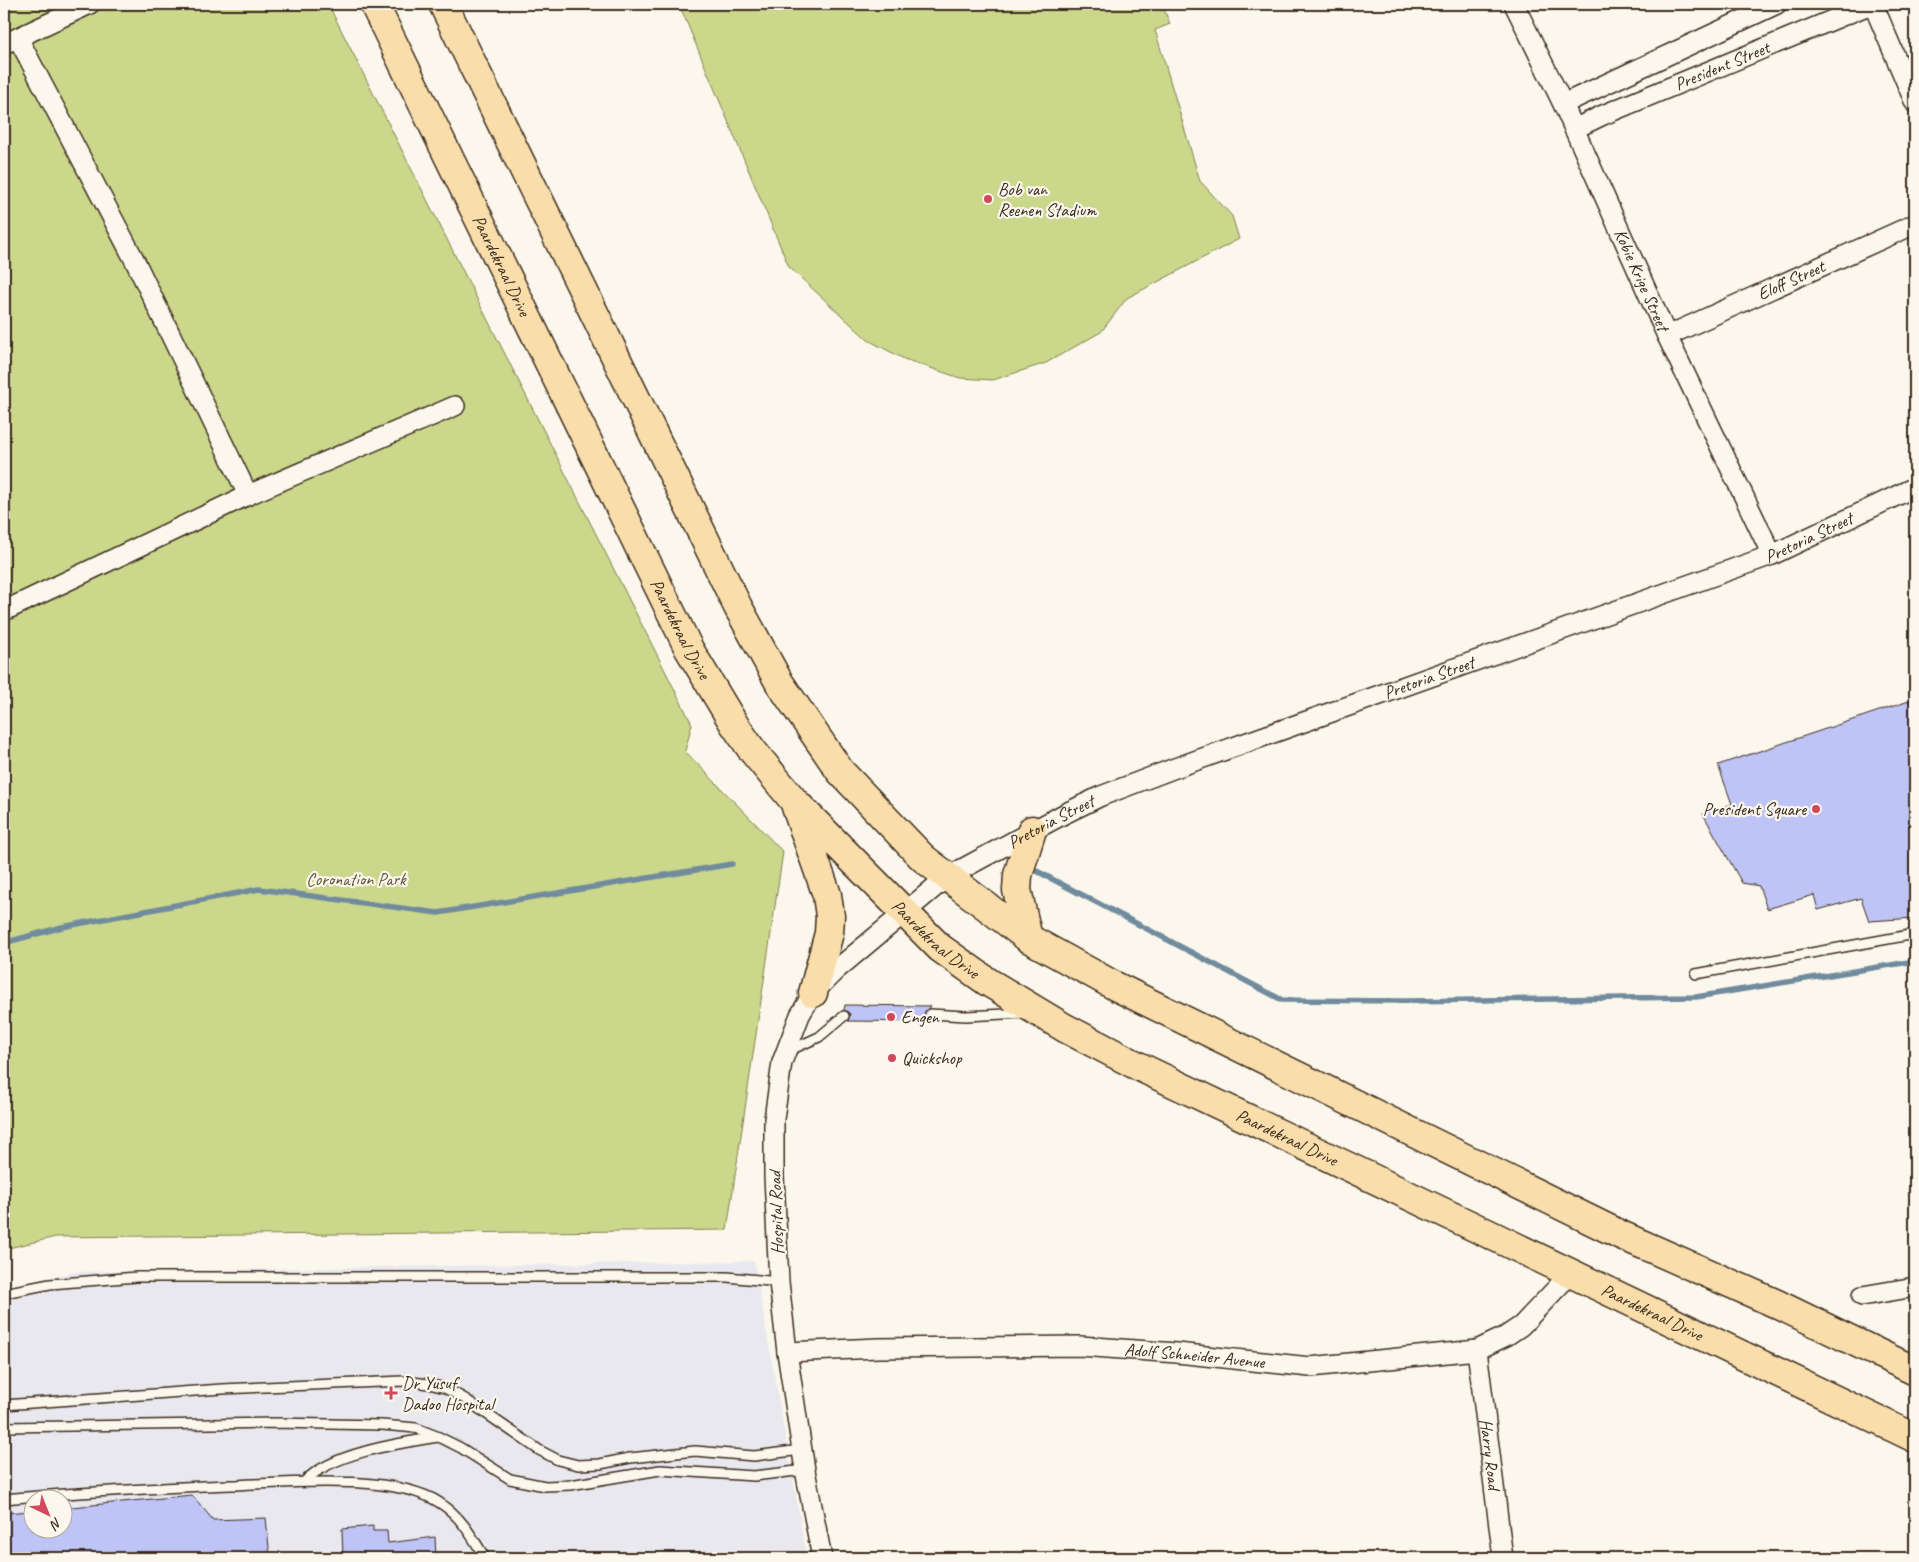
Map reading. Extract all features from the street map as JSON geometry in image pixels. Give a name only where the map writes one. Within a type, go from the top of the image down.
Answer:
[{"type":"main road","name":"Paardekraal Drive","points":[[374,4],[689,649],[714,692],[752,750],[794,802],[940,948],[988,982],[1039,1013],[1138,1066],[1572,1272],[1915,1438]]},
{"type":"main road","points":[[443,4],[738,607],[779,682],[840,771],[923,858],[1028,938],[1115,986],[1621,1235],[1777,1304],[1915,1370]]},
{"type":"main road","points":[[794,802],[827,895],[830,916],[829,933],[813,993]]},
{"type":"main road","points":[[1028,938],[1017,890],[1018,875],[1032,830]]},
{"type":"street","points":[[90,4],[11,41],[134,259],[248,495]]},
{"type":"street","name":"Kobie Krige Street","points":[[1514,4],[1563,104],[1667,336],[1772,555]]},
{"type":"street","name":"President Street","points":[[1563,104],[1777,4]]},
{"type":"street","points":[[1872,4],[1915,103]]},
{"type":"street","name":"President Street","points":[[1574,129],[1603,114],[1872,4]]},
{"type":"street","name":"Eloff Street","points":[[1667,336],[1915,224]]},
{"type":"street","points":[[4,611],[248,495],[455,406]]},
{"type":"street","name":"Pretoria Street","points":[[904,913],[947,876],[1032,830],[1101,796],[1772,555],[1915,487]]},
{"type":"street","name":"Hospital Road","points":[[822,1558],[804,1470],[779,1282],[774,1176],[774,1119],[782,1062],[800,1015],[813,993],[836,970],[904,913]]},
{"type":"street","name":"Adolf Schneider Avenue","points":[[787,1352],[878,1348],[1080,1346],[1176,1353],[1310,1367],[1476,1350],[1506,1336],[1521,1326],[1572,1272]]},
{"type":"street","points":[[1862,1296],[1915,1288]]},
{"type":"street","name":"Harry Road","points":[[1476,1350],[1503,1558]]},
{"type":"lane","points":[[1696,974],[1915,934]]},
{"type":"lane","points":[[930,1014],[966,1016],[1039,1013]]},
{"type":"lane","points":[[786,1051],[819,1037],[844,1016]]},
{"type":"lane","points":[[4,1293],[50,1284],[137,1277],[726,1277],[779,1282]]},
{"type":"lane","points":[[4,1405],[222,1389],[403,1381],[445,1388],[465,1398],[539,1450],[558,1460],[578,1465],[600,1464],[630,1458],[695,1451],[754,1456],[802,1450]]},
{"type":"lane","points":[[4,1427],[326,1423],[416,1428],[439,1437],[510,1479],[545,1486],[570,1485],[660,1470],[754,1476],[804,1470]]},
{"type":"lane","points":[[305,1481],[313,1473],[340,1460],[403,1443],[439,1437]]},
{"type":"lane","points":[[4,1499],[74,1493],[305,1481],[391,1486],[415,1492],[441,1503],[467,1527],[485,1558]]},
{"type":"shaded area","name":"Dr Yusuf Dadoo Hospital","points":[[754,1261],[807,1558],[4,1558],[4,1287],[75,1272]]},
{"type":"green space","name":"Coronation Park","points":[[4,4],[328,4],[692,724],[685,751],[783,852],[727,1230],[56,1237],[4,1249]]},
{"type":"green space","name":"Bob van Reenen Stadium","points":[[679,4],[1162,4],[1170,24],[1155,30],[1200,181],[1232,216],[1239,239],[1127,298],[1101,332],[1046,363],[993,380],[960,378],[904,359],[868,340],[789,267]]},
{"type":"building","name":"President Square","points":[[1915,699],[1915,918],[1869,921],[1861,898],[1818,910],[1814,895],[1767,909],[1759,886],[1742,883],[1703,814],[1732,804],[1718,765]]},
{"type":"building","points":[[845,1005],[930,1006],[924,1014],[926,1019],[930,1020],[929,1022],[848,1021],[850,1014],[844,1010]]},
{"type":"building","points":[[192,1495],[213,1520],[266,1518],[270,1558],[4,1558],[4,1513],[22,1512],[22,1540],[72,1540],[72,1507]]},
{"type":"building","points":[[373,1526],[373,1531],[387,1531],[388,1543],[435,1537],[436,1558],[343,1558],[342,1529]]},
{"type":"waterway","points":[[4,943],[62,927],[259,889],[438,913],[732,864]]},
{"type":"waterway","points":[[1033,869],[1282,1000],[1405,1001],[1696,997],[1915,961]]},
{"type":"place","name":"Bob van Reenen Stadium","points":[[988,199]]},
{"type":"place","name":"President Square","points":[[1816,809]]},
{"type":"place","name":"Engen","points":[[891,1017]]},
{"type":"place","name":"Quickshop","points":[[892,1058]]},
{"type":"place","name":"Dr Yusuf Dadoo Hospital","points":[[391,1393]]}]
